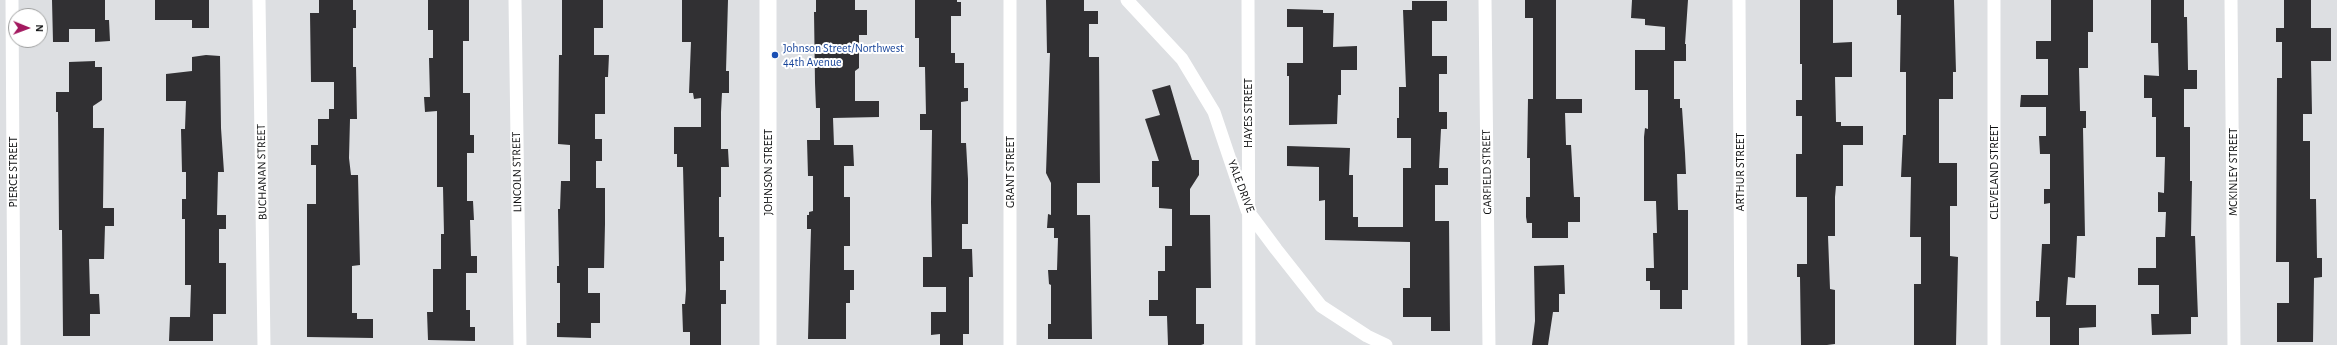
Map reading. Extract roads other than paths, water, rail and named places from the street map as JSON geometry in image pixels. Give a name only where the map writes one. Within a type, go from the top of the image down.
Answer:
[{"type":"street","name":"PIERCE STREET","points":[[12,0],[14,345]]},
{"type":"street","name":"BUCHANAN STREET","points":[[259,0],[264,345]]},
{"type":"street","name":"LINCOLN STREET","points":[[515,0],[520,345]]},
{"type":"street","name":"JOHNSON STREET","points":[[768,0],[768,345]]},
{"type":"street","name":"GRANT STREET","points":[[1010,0],[1010,345]]},
{"type":"street","name":"YALE DRIVE","points":[[1127,0],[1182,59],[1214,112],[1247,210],[1321,306],[1367,336],[1386,345]]},
{"type":"street","name":"HAYES STREET","points":[[1248,0],[1247,210],[1249,345]]},
{"type":"street","name":"GARFIELD STREET","points":[[1485,0],[1489,345]]},
{"type":"street","name":"ARTHUR STREET","points":[[1739,0],[1741,345]]},
{"type":"street","name":"CLEVELAND STREET","points":[[1994,0],[1994,345]]},
{"type":"street","name":"MCKINLEY STREET","points":[[2231,0],[2234,345]]},
{"type":"place","name":"Johnson Street/Northwest 44th Avenue","points":[[775,55]]}]
